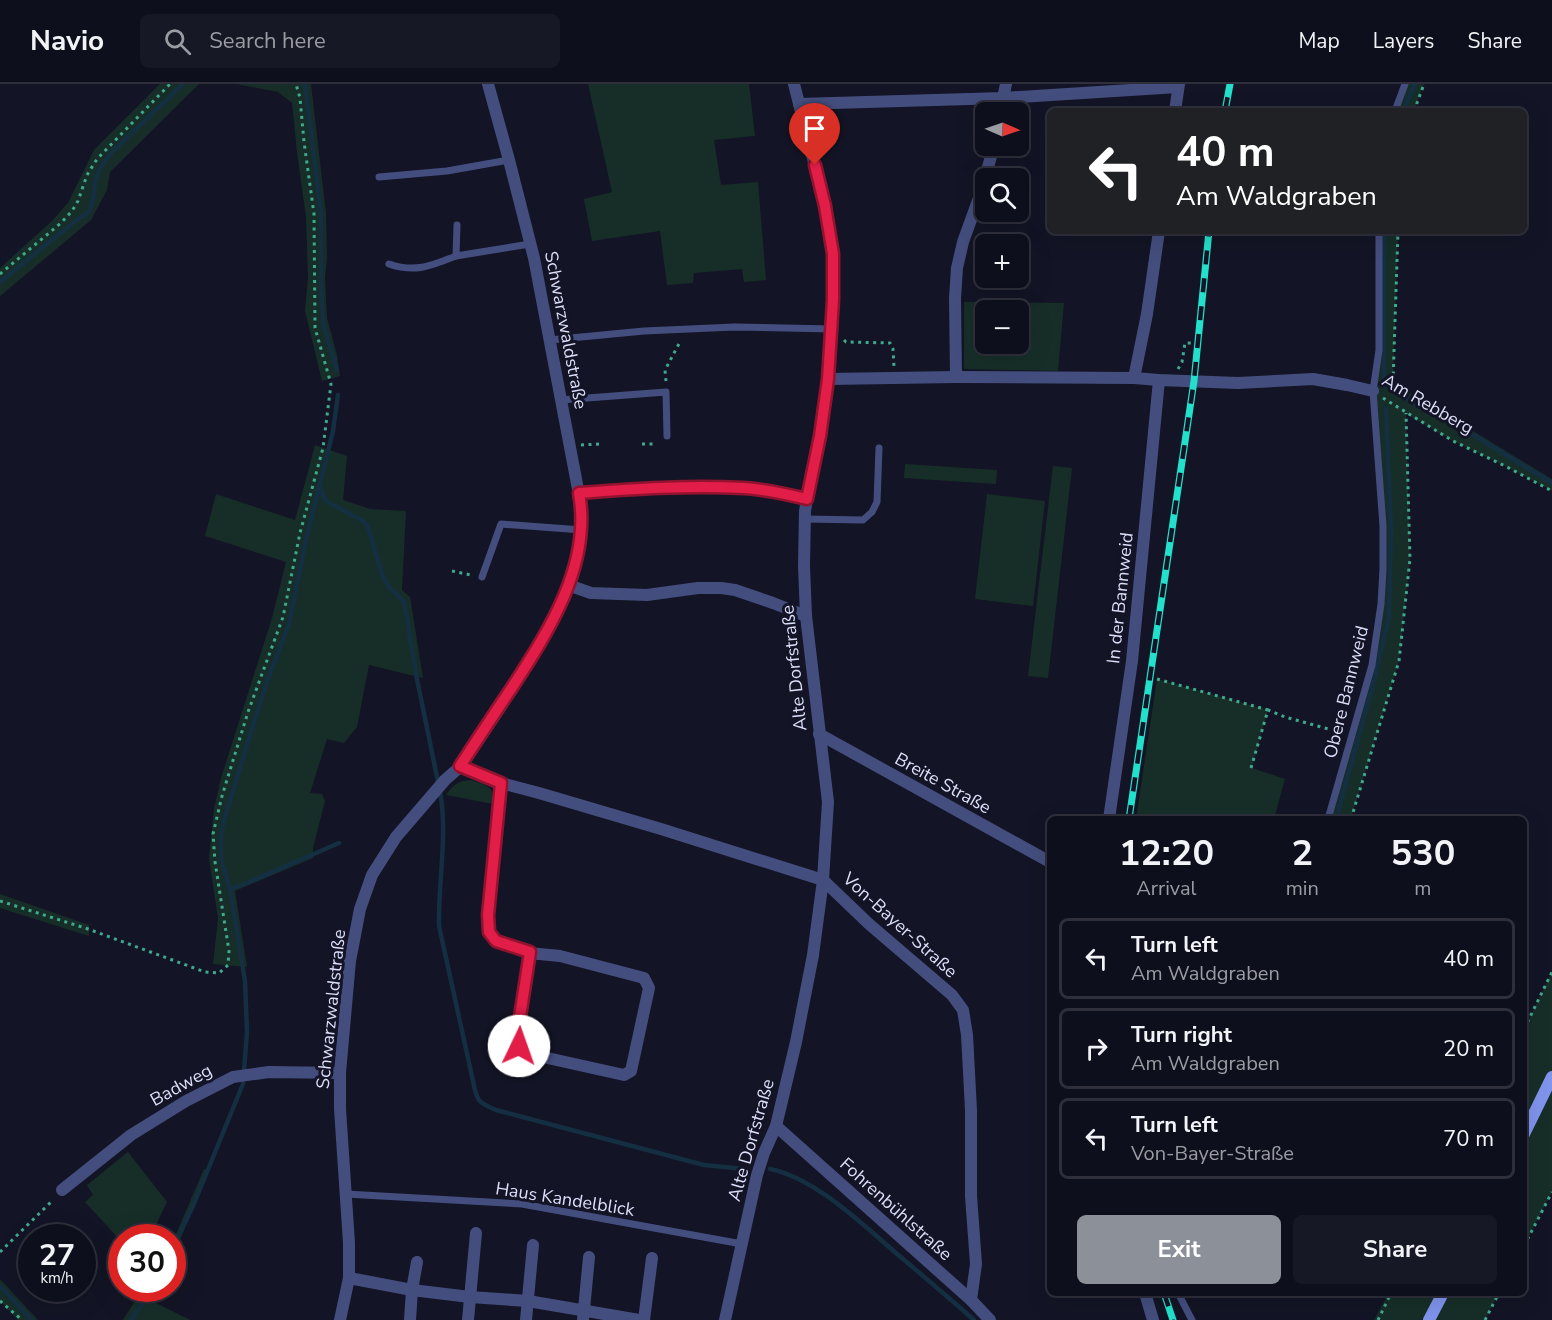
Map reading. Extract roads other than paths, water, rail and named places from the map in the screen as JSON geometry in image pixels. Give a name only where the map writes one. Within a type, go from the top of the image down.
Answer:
[{"type":"main road","points":[[1527,1128],[1552,1077]]},
{"type":"main road","points":[[1429,1320],[1441,1296]]},
{"type":"street","name":"Schwarzwaldstraße","points":[[340,1320],[349,1278],[349,1243],[340,1109],[340,1073],[350,961],[360,909],[372,875],[396,837],[460,766],[544,638],[568,585],[582,530],[579,493],[531,244],[488,84]]},
{"type":"street","name":"Alte Dorfstraße","points":[[725,1320],[758,1170],[776,1126],[796,1042],[813,956],[823,880],[828,802],[806,616],[804,566],[807,499],[837,333],[833,254],[825,206],[794,84]]},
{"type":"street","points":[[1002,102],[1006,84]]},
{"type":"street","points":[[799,104],[1003,98],[1178,86],[1175,108]]},
{"type":"street","points":[[956,377],[957,268],[963,242],[991,156]]},
{"type":"street","points":[[1134,378],[1147,314],[1158,234]]},
{"type":"street","name":"Am Rebberg","points":[[828,379],[1134,378],[1238,383],[1313,379],[1373,391]]},
{"type":"street","name":"In der Bannweid","points":[[1109,816],[1132,661],[1159,380]]},
{"type":"street","points":[[579,493],[653,487],[743,488],[807,499]]},
{"type":"street","points":[[568,585],[591,592],[647,595],[698,588],[721,588],[735,590],[806,616]]},
{"type":"street","name":"Breite Straße","points":[[819,734],[1047,860]]},
{"type":"street","name":"Von-Bayer-Straße","points":[[460,766],[501,783],[650,826],[823,880],[869,924],[952,995],[963,1010],[968,1046],[971,1196],[976,1264],[971,1300]]},
{"type":"street","points":[[501,783],[488,915],[489,932],[496,941],[530,952],[560,956],[644,978],[649,988],[631,1071],[624,1075],[525,1053],[519,1046],[517,1036],[530,952]]},
{"type":"street","name":"Badweg","points":[[62,1190],[131,1135],[186,1101],[233,1077],[269,1072],[340,1073]]},
{"type":"street","name":"Fohrenbühlstraße","points":[[776,1126],[971,1300],[990,1320]]},
{"type":"street","points":[[468,1320],[476,1233]]},
{"type":"street","points":[[526,1320],[533,1245]]},
{"type":"street","points":[[584,1315],[589,1257]]},
{"type":"street","points":[[644,1320],[652,1258]]},
{"type":"street","points":[[410,1320],[417,1262]]},
{"type":"street","points":[[349,1278],[412,1290],[528,1301],[584,1315],[639,1320]]},
{"type":"street","points":[[1146,1296],[1152,1320]]},
{"type":"lane","points":[[1396,108],[1405,84]]},
{"type":"lane","points":[[379,177],[447,171],[510,160]]},
{"type":"lane","points":[[456,256],[458,225]]},
{"type":"lane","name":"Obere Bannweid","points":[[1329,816],[1372,665],[1382,586],[1383,526],[1373,391],[1379,350],[1379,234]]},
{"type":"lane","points":[[388,264],[401,268],[427,268],[456,256],[531,244]]},
{"type":"lane","points":[[550,340],[644,331],[734,327],[837,333]]},
{"type":"lane","points":[[561,400],[666,392],[667,436]]},
{"type":"lane","points":[[805,519],[863,520],[872,512],[877,502],[879,448]]},
{"type":"lane","points":[[482,577],[501,524],[582,530]]},
{"type":"lane","name":"Haus Kandelblick","points":[[346,1194],[522,1204],[742,1245]]},
{"type":"lane","points":[[1180,1296],[1192,1320]]},
{"type":"waterway","points":[[0,282],[89,212],[94,196],[95,181],[100,168],[111,153],[183,84]]},
{"type":"waterway","points":[[305,84],[321,213],[323,323],[337,370]]},
{"type":"waterway","points":[[1404,108],[1415,84]]},
{"type":"waterway","points":[[1384,234],[1384,384]]},
{"type":"waterway","points":[[1384,384],[1552,483]]},
{"type":"waterway","points":[[184,1224],[243,1084],[247,1032],[245,981],[230,889],[221,859],[221,836],[266,684],[289,624],[306,540],[333,431],[338,395]]},
{"type":"waterway","points":[[1337,816],[1389,618],[1391,530],[1386,408]]},
{"type":"waterway","points":[[320,488],[326,501],[363,521],[368,527],[382,574],[388,586],[404,602],[438,782]]},
{"type":"waterway","points":[[440,791],[443,842],[439,926],[474,1088],[479,1100],[496,1110],[704,1165],[745,1169]]},
{"type":"waterway","points":[[230,889],[339,843]]},
{"type":"waterway","points":[[770,1169],[787,1174],[821,1192],[974,1320]]},
{"type":"waterway","points":[[0,1286],[32,1320]]},
{"type":"waterway","points":[[131,1320],[144,1302]]},
{"type":"railway","points":[[1226,108],[1230,84]]},
{"type":"railway","points":[[1129,816],[1194,381],[1209,234]]},
{"type":"railway","points":[[1165,1296],[1173,1320]]}]
